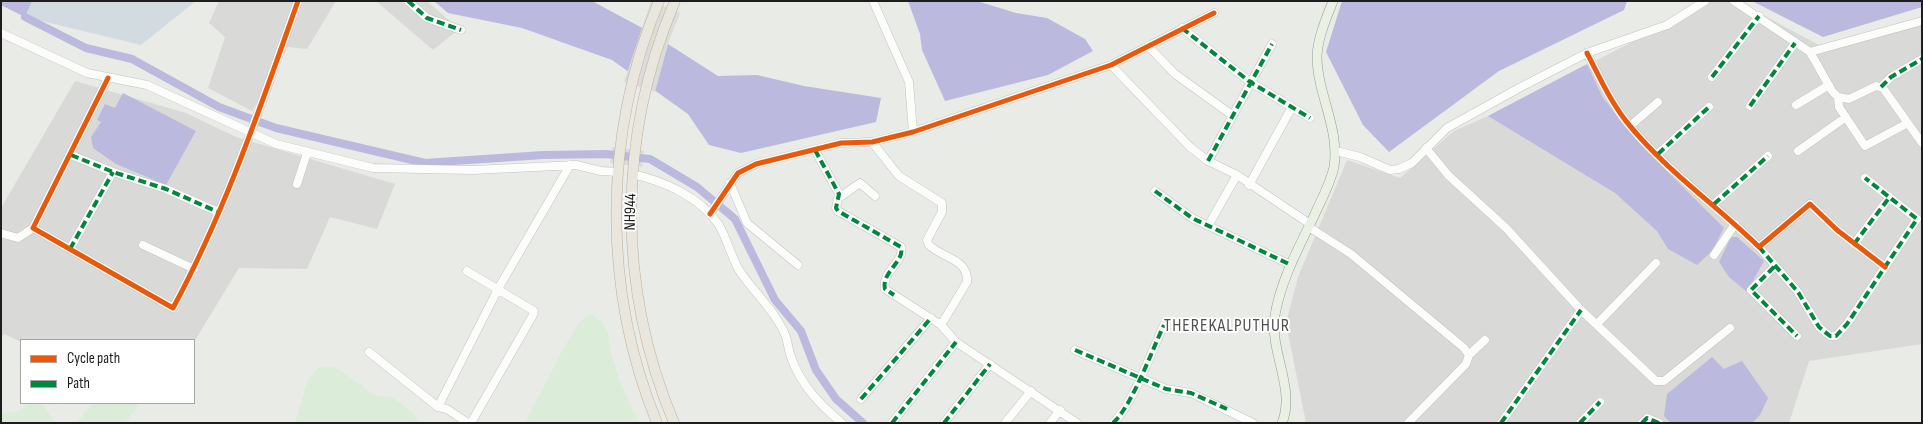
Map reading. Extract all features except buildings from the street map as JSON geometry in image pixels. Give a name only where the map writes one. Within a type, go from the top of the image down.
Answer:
[{"type":"highway","name":"NH944","points":[[657,423],[634,357],[624,308],[617,246],[620,148],[632,84],[643,45],[659,2]]},
{"type":"highway","name":"NH944","points":[[674,5],[645,89],[632,170],[631,242],[638,302],[649,357],[674,423]]},
{"type":"main road","points":[[1282,423],[1285,415],[1286,391],[1276,348],[1275,316],[1291,265],[1328,186],[1336,151],[1317,56],[1320,38],[1333,1]]},
{"type":"street","points":[[33,228],[173,308],[194,269],[253,130],[298,1]]},
{"type":"street","points":[[408,1],[427,18],[461,30]]},
{"type":"street","points":[[873,1],[908,82],[912,132]]},
{"type":"street","points":[[1336,151],[1390,170],[1400,169],[1412,162],[1447,128],[1521,87],[1587,53],[1667,25],[1706,1]]},
{"type":"street","points":[[1734,1],[1810,52],[1838,97],[1839,107],[1865,146],[1906,124]]},
{"type":"street","points":[[710,214],[738,173],[756,164],[840,143],[872,142],[912,132],[1111,65],[1214,13]]},
{"type":"street","points":[[1712,77],[1759,16]]},
{"type":"street","points":[[1810,52],[1922,21]]},
{"type":"street","points":[[1182,28],[1250,82],[1310,118]]},
{"type":"street","points":[[1,33],[87,73],[147,85],[253,130],[276,144],[373,168],[473,170],[570,165],[618,168]]},
{"type":"street","points":[[1750,106],[1795,43]]},
{"type":"street","points":[[1208,160],[1272,44]]},
{"type":"street","points":[[1148,46],[1175,74],[1232,115]]},
{"type":"street","points":[[1587,53],[1610,96],[1630,126],[1686,182],[1714,204],[1759,247],[1774,267],[1798,292],[1819,327],[1830,336],[1836,336],[1847,324],[1917,219],[1865,178]]},
{"type":"street","points":[[1881,87],[1891,77],[1919,60],[1922,70]]},
{"type":"street","points":[[1111,65],[1190,147],[1208,160],[1237,175],[1351,254],[1464,348],[1469,355]]},
{"type":"street","points":[[1,233],[18,238],[33,228],[108,78]]},
{"type":"street","points":[[1796,105],[1829,84]]},
{"type":"street","points":[[1838,97],[1849,99],[1876,86],[1881,87],[1886,90],[1906,124],[1922,143]]},
{"type":"street","points":[[1630,126],[1658,102]]},
{"type":"street","points":[[1658,154],[1709,107]]},
{"type":"street","points":[[1249,185],[1291,108]]},
{"type":"street","points":[[1798,151],[1846,117]]},
{"type":"street","points":[[872,142],[899,176],[942,203],[942,212],[927,240],[928,245],[963,266],[968,275],[967,282],[941,324]]},
{"type":"street","points":[[1426,148],[1448,175],[1506,228],[1581,310],[1649,377],[1660,382],[1730,328]]},
{"type":"street","points":[[815,150],[840,198]]},
{"type":"street","points":[[297,184],[307,153]]},
{"type":"street","points":[[71,154],[114,172],[166,189],[218,212]]},
{"type":"street","points":[[1714,204],[1768,156]]},
{"type":"street","points":[[438,407],[498,289],[570,165]]},
{"type":"street","points":[[632,170],[695,201],[720,226],[739,270],[774,312],[785,334],[790,355],[801,381],[842,423]]},
{"type":"street","points":[[70,249],[114,172]]},
{"type":"street","points":[[1208,226],[1237,175]]},
{"type":"street","points":[[730,183],[747,223],[798,265]]},
{"type":"street","points":[[875,196],[860,183],[840,198],[836,208],[838,211],[901,247],[900,256],[885,278],[885,289],[941,324],[956,342],[1077,423]]},
{"type":"street","points":[[1155,192],[1171,205],[1208,226],[1291,265]]},
{"type":"street","points":[[1854,244],[1889,198]]},
{"type":"street","points":[[1759,247],[1810,204],[1854,244],[1885,267]]},
{"type":"street","points":[[1714,255],[1735,224]]},
{"type":"street","points":[[143,245],[194,269]]},
{"type":"street","points":[[1597,324],[1656,263]]},
{"type":"street","points":[[1774,267],[1751,290],[1796,336]]},
{"type":"street","points":[[368,352],[438,407],[447,409],[470,423],[534,311],[467,271]]},
{"type":"street","points":[[1501,423],[1581,310]]},
{"type":"street","points":[[862,399],[931,318]]},
{"type":"street","points":[[1113,423],[1123,410],[1164,325]]},
{"type":"street","points":[[1408,423],[1466,364],[1469,355],[1485,340]]},
{"type":"street","points":[[892,423],[956,342]]},
{"type":"street","points":[[1075,350],[1166,389],[1191,393],[1253,423]]},
{"type":"street","points":[[944,423],[990,364]]},
{"type":"street","points":[[1005,423],[1031,391]]},
{"type":"street","points":[[1580,423],[1600,402]]},
{"type":"street","points":[[1050,423],[1060,410]]},
{"type":"street","points":[[1642,423],[1647,418],[1658,423]]},
{"type":"shaded area","points":[[32,1],[196,1],[141,45],[25,17]]},
{"type":"shaded area","points":[[219,1],[336,1],[307,49],[288,47],[252,111],[208,88],[225,37],[209,23]]},
{"type":"shaded area","points":[[376,1],[427,1],[459,29],[433,50]]},
{"type":"shaded area","points":[[1712,1],[1737,1],[1819,45],[1922,19],[1922,344],[1809,361],[1789,423],[1306,423],[1286,323],[1298,277],[1347,160],[1400,178],[1454,131],[1488,116]]},
{"type":"shaded area","points":[[75,81],[186,113],[236,137],[395,184],[377,229],[330,217],[307,269],[239,268],[195,340],[20,339],[20,342],[4,334],[1,338],[1,208]]},
{"type":"green space","points":[[591,314],[602,322],[608,334],[610,349],[620,382],[639,423],[525,423],[564,347],[580,322]]},
{"type":"green space","points":[[332,367],[344,373],[376,396],[391,397],[402,404],[412,412],[419,423],[295,423],[308,380],[318,368]]},
{"type":"green space","points":[[42,404],[55,423],[1,423],[1,414],[16,412],[28,405]]},
{"type":"green space","points":[[91,404],[139,404],[125,423],[77,423]]},
{"type":"water","points":[[1,1],[32,1],[25,17],[1,5]]},
{"type":"water","points":[[434,1],[592,1],[646,30],[718,76],[757,75],[804,86],[881,98],[876,122],[741,153],[709,145],[688,114],[612,60],[522,28],[448,13]]},
{"type":"water","points":[[908,1],[977,1],[1016,13],[1047,18],[1085,39],[1093,51],[1048,75],[945,101],[922,50],[920,34]]},
{"type":"water","points":[[1342,1],[1627,1],[1624,10],[1499,71],[1389,152],[1363,125],[1326,52]]},
{"type":"water","points":[[1752,1],[1922,1],[1922,7],[1823,37]]},
{"type":"water","points":[[1587,64],[1603,98],[1654,158],[1724,228],[1712,251],[1697,265],[1668,249],[1657,231],[1615,193],[1488,116]]},
{"type":"water","points":[[123,93],[196,131],[166,185],[116,164],[93,148],[91,137],[101,122],[97,120],[105,104],[115,108]]},
{"type":"water","points":[[1731,237],[1737,237],[1764,261],[1747,292],[1729,277],[1719,262]]},
{"type":"water","points":[[1712,357],[1724,369],[1742,361],[1768,398],[1760,415],[1752,423],[1671,423],[1664,416],[1667,394]]},
{"type":"pier","points":[[651,1],[680,13],[669,41],[655,92],[624,82]]},
{"type":"pier","points":[[612,147],[644,151],[642,167],[610,163]]},
{"type":"waterway","points":[[25,17],[86,48],[132,59],[219,107],[276,128],[425,163],[543,155],[606,154],[650,159],[697,187],[735,219],[775,300],[801,331],[816,370],[836,399],[863,423]]},
{"type":"marked path","points":[[408,1],[427,18],[461,30]]},
{"type":"marked path","points":[[1712,77],[1759,16]]},
{"type":"marked path","points":[[1182,28],[1250,82],[1310,118]]},
{"type":"marked path","points":[[1750,106],[1795,43]]},
{"type":"marked path","points":[[1208,161],[1272,44]]},
{"type":"marked path","points":[[1881,87],[1891,77],[1922,59]]},
{"type":"marked path","points":[[1658,154],[1709,107]]},
{"type":"marked path","points":[[815,150],[839,194],[836,208],[838,211],[901,247],[900,258],[889,272],[885,283],[885,289],[894,295]]},
{"type":"marked path","points":[[71,155],[113,172],[166,189],[218,212]]},
{"type":"marked path","points":[[1714,204],[1768,156]]},
{"type":"marked path","points":[[70,249],[113,172]]},
{"type":"marked path","points":[[1759,247],[1798,292],[1819,327],[1830,336],[1836,336],[1847,324],[1917,219],[1865,178]]},
{"type":"marked path","points":[[1155,191],[1192,218],[1291,265]]},
{"type":"marked path","points":[[1854,244],[1889,198]]},
{"type":"marked path","points":[[1774,267],[1751,290],[1797,336]]},
{"type":"marked path","points":[[1501,423],[1581,310]]},
{"type":"marked path","points":[[861,399],[931,318]]},
{"type":"marked path","points":[[1113,423],[1134,391],[1164,325]]},
{"type":"marked path","points":[[892,423],[956,342]]},
{"type":"marked path","points":[[1075,350],[1166,389],[1191,393],[1227,409]]},
{"type":"marked path","points":[[944,423],[990,364]]},
{"type":"marked path","points":[[1580,423],[1600,402]]},
{"type":"marked path","points":[[1642,423],[1647,418],[1659,423]]},
{"type":"cycle path","points":[[108,78],[33,228],[173,308],[210,233],[242,157],[298,1]]},
{"type":"cycle path","points":[[710,214],[738,173],[756,164],[841,143],[872,142],[913,132],[1111,65],[1214,13]]},
{"type":"cycle path","points":[[1587,53],[1618,109],[1644,142],[1759,247],[1810,204],[1837,230],[1885,267]]},
{"type":"district","name":"THEREKALPUTHUR","points":[[1227,326]]}]
